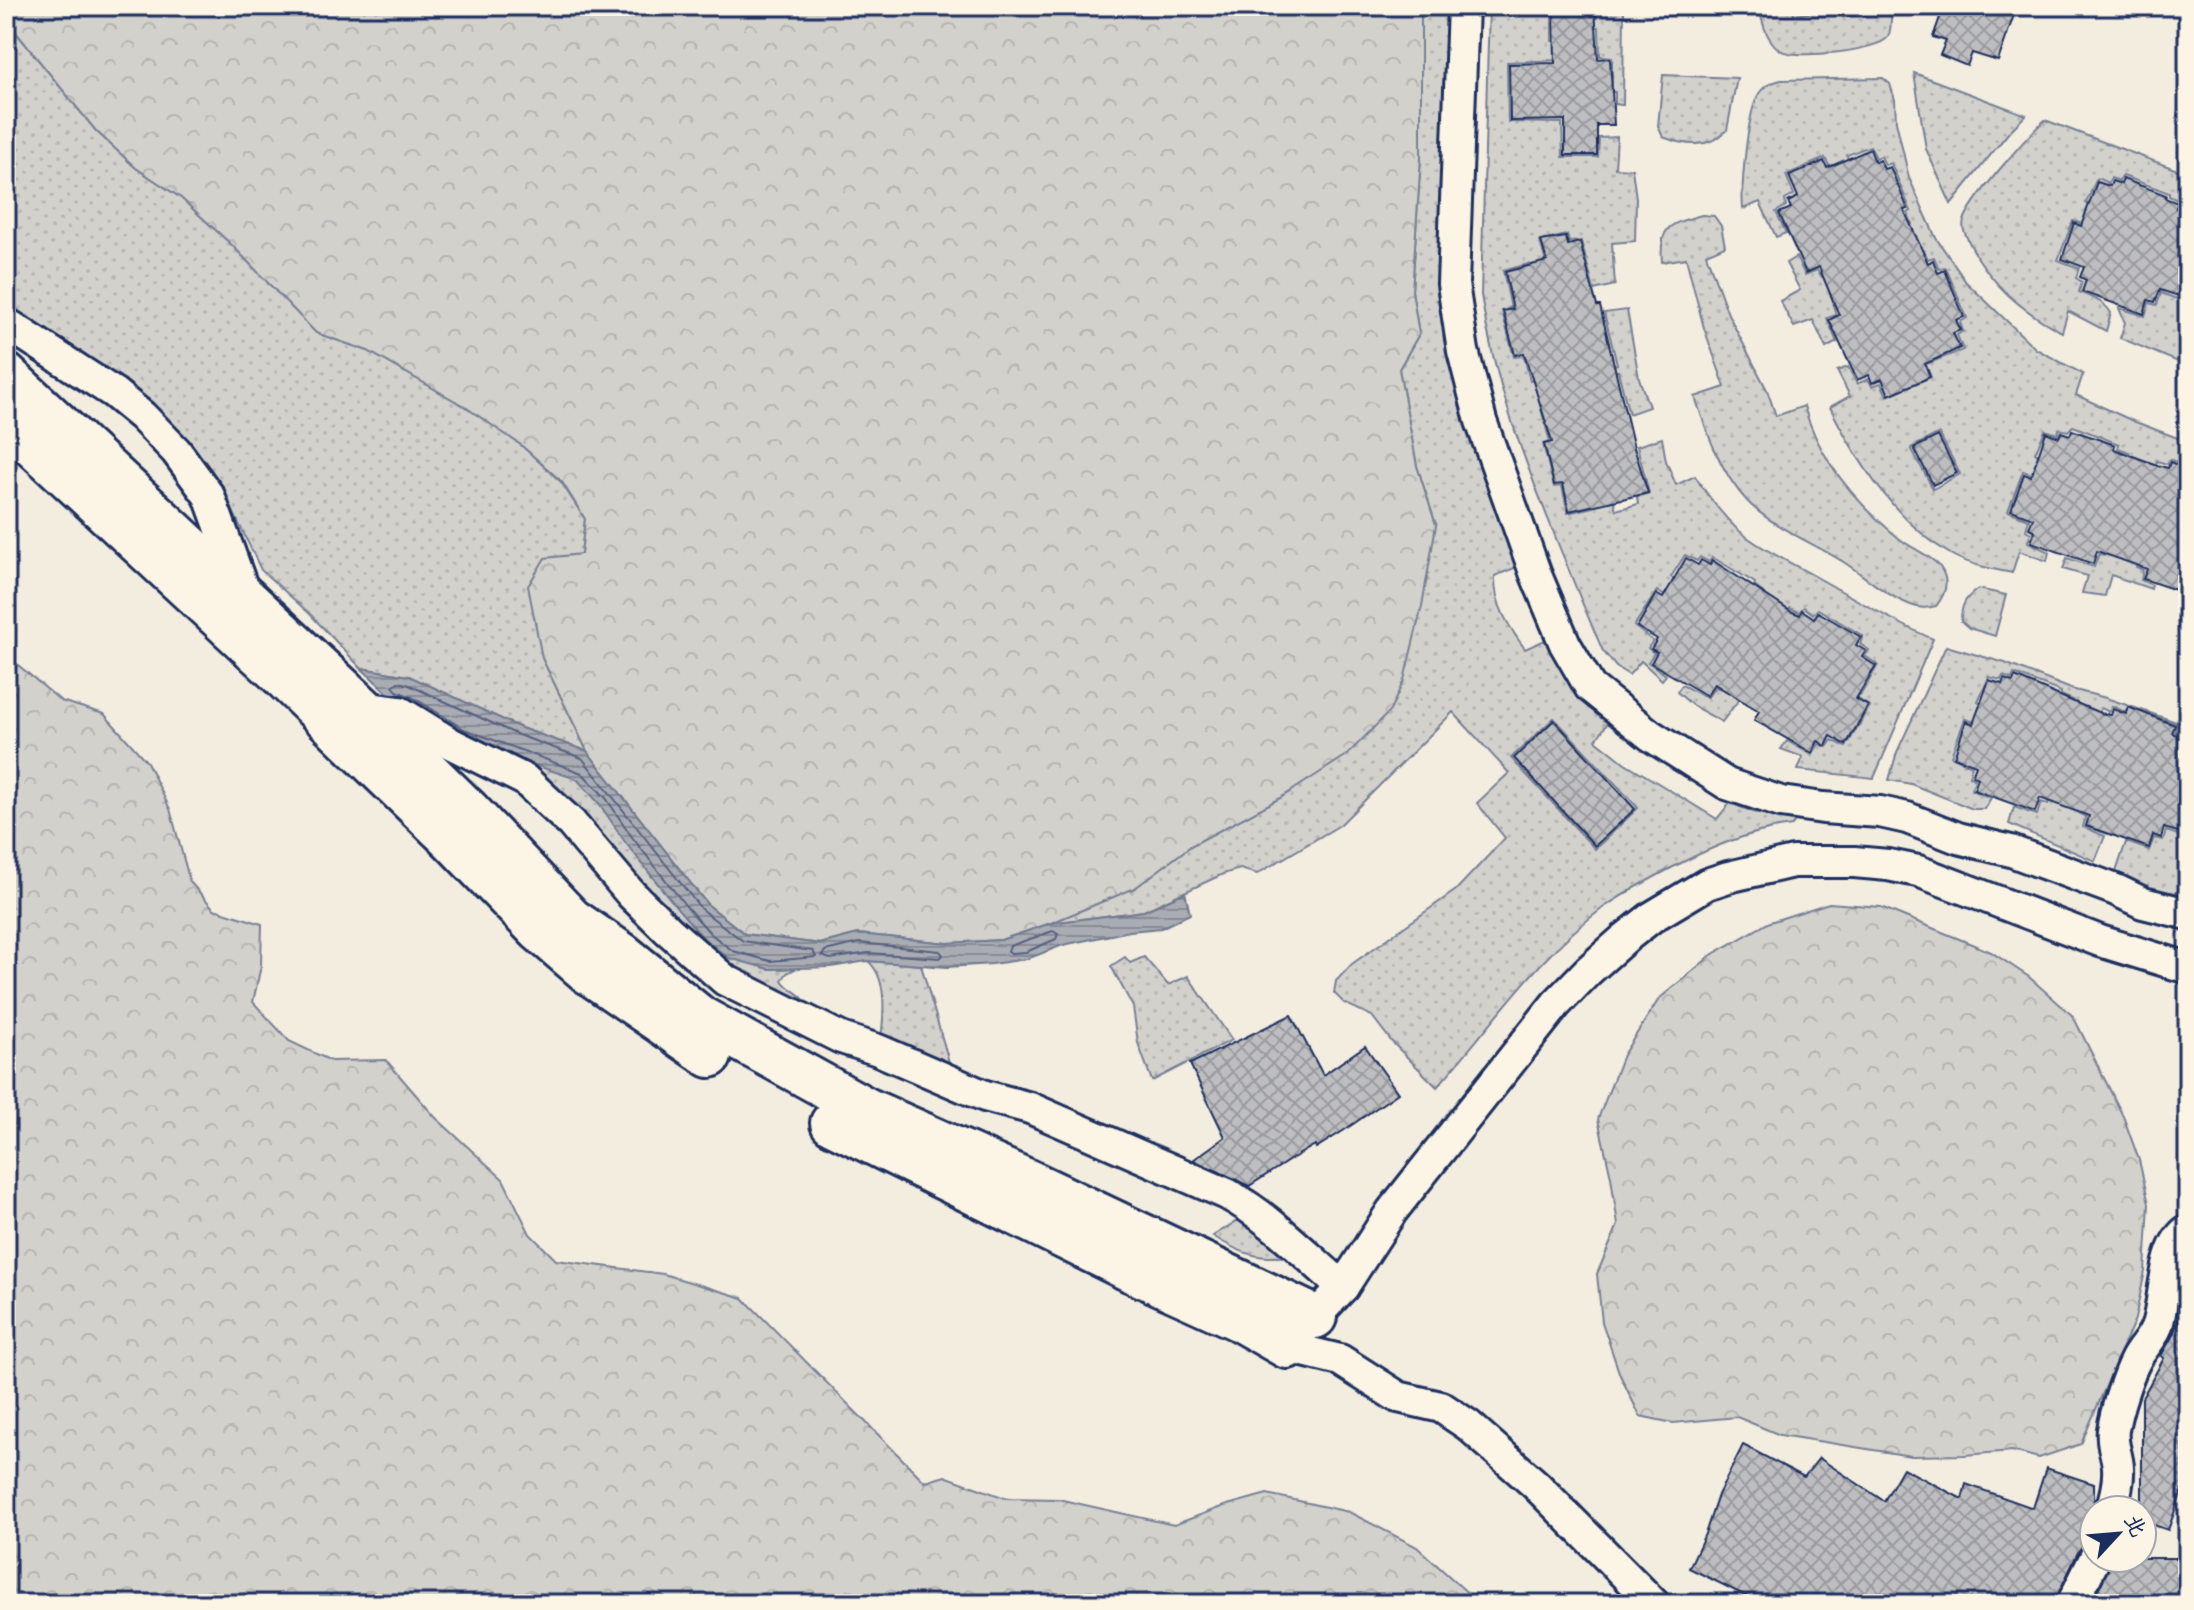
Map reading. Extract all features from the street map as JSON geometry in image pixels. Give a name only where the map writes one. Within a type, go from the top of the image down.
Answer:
[{"type":"street","points":[[1463,6],[1453,284],[1463,351],[1481,421],[1536,575],[1565,644],[1590,687],[1650,735],[1727,784],[1792,804],[1880,812],[1907,818],[1958,838],[2023,855],[2143,903],[2188,914]]},
{"type":"street","points":[[6,323],[114,393],[176,451],[209,496],[247,601]]},
{"type":"street","points":[[6,375],[362,707],[468,810],[571,919],[622,954],[701,1018],[866,1109],[1028,1181],[1315,1317]]},
{"type":"street","points":[[6,420],[277,671],[453,841],[539,930],[589,973],[695,1048],[833,1124],[1238,1319],[1287,1347],[1340,1360],[1398,1397],[1441,1407],[1468,1425],[1536,1485],[1654,1604]]},
{"type":"street","points":[[362,707],[400,712],[452,744],[525,780],[571,823],[650,913],[725,980],[841,1038],[878,1050],[985,1096],[1030,1108],[1227,1194],[1247,1205],[1291,1240],[1343,1287]]},
{"type":"street","points":[[1287,1347],[1343,1287],[1392,1211],[1556,1004],[1588,971],[1652,917],[1717,880],[1793,862],[1854,862],[1903,868],[1955,884],[2100,941],[2188,968]]},
{"type":"street","points":[[2114,1494],[2118,1467],[2113,1430],[2131,1370],[2154,1335],[2174,1247],[2188,1230]]},
{"type":"street","points":[[2072,1604],[2087,1574]]},
{"type":"green space","points":[[6,6],[1421,6],[1421,157],[1412,291],[1419,334],[1399,369],[1417,466],[1436,525],[1422,606],[1404,680],[1390,711],[1347,755],[1282,797],[1192,845],[1135,888],[1051,923],[1001,940],[948,943],[858,934],[820,944],[745,934],[707,904],[587,751],[542,658],[528,586],[545,558],[581,554],[585,519],[562,482],[521,445],[464,406],[368,351],[316,333],[233,246],[181,198],[136,168],[96,131],[6,20]]},
{"type":"green space","points":[[1421,6],[1450,6],[1438,277],[1445,341],[1473,444],[1517,567],[1495,576],[1497,597],[1504,615],[1525,649],[1547,639],[1572,684],[1588,704],[1609,721],[1596,740],[1625,763],[1717,819],[1730,803],[1753,812],[1792,818],[1794,822],[1792,826],[1733,840],[1705,852],[1649,880],[1603,908],[1536,970],[1437,1087],[1392,1042],[1372,1016],[1344,1003],[1334,993],[1336,981],[1352,964],[1456,890],[1505,838],[1477,803],[1509,773],[1453,712],[1340,825],[1257,874],[1240,869],[1223,874],[1144,911],[1051,923],[1135,888],[1192,845],[1282,797],[1436,525],[1417,466],[1399,369],[1419,334],[1412,291],[1421,157]],"holes":[[[1554,718],[1638,808],[1595,849],[1511,758]]]},
{"type":"green space","points":[[1489,6],[1564,6],[1552,10],[1552,41],[1563,43],[1564,60],[1507,62],[1508,122],[1562,123],[1563,157],[1598,157],[1599,138],[1617,137],[1615,168],[1632,169],[1636,198],[1635,241],[1612,243],[1615,285],[1594,290],[1581,241],[1569,242],[1567,235],[1540,241],[1552,285],[1531,275],[1528,264],[1503,271],[1511,308],[1502,311],[1514,357],[1524,356],[1530,381],[1555,374],[1565,400],[1540,405],[1550,442],[1543,444],[1554,487],[1562,486],[1568,513],[1593,507],[1591,497],[1610,486],[1616,510],[1638,504],[1637,497],[1649,493],[1637,446],[1662,438],[1666,461],[1676,485],[1695,476],[1723,514],[1752,540],[1933,639],[1874,778],[1798,770],[1803,757],[1781,749],[1787,741],[1812,755],[1819,744],[1827,747],[1832,740],[1846,747],[1870,706],[1844,691],[1846,688],[1860,696],[1878,665],[1865,656],[1869,650],[1860,644],[1863,636],[1818,609],[1813,614],[1804,607],[1799,612],[1790,608],[1773,635],[1765,594],[1754,586],[1755,583],[1712,557],[1709,562],[1685,555],[1671,577],[1680,584],[1671,600],[1657,591],[1634,626],[1653,641],[1648,648],[1654,653],[1648,662],[1666,675],[1662,680],[1641,661],[1629,675],[1616,667],[1603,651],[1520,444],[1493,357],[1481,295]]},
{"type":"green space","points":[[1597,6],[1624,6],[1623,105],[1615,104],[1615,92],[1603,92],[1612,85],[1612,57],[1600,56],[1599,27],[1585,26],[1585,18],[1597,18]]},
{"type":"green space","points":[[1759,6],[1793,6],[1794,15],[1820,11],[1821,6],[1842,6],[1843,17],[1867,14],[1867,6],[1891,6],[1890,30],[1888,37],[1881,42],[1853,50],[1788,53],[1771,41]]},
{"type":"green space","points":[[6,20],[96,131],[136,168],[181,198],[233,246],[316,333],[368,351],[464,406],[521,445],[561,482],[585,519],[581,554],[542,658],[587,751],[521,728],[409,676],[361,668],[310,614],[261,570],[224,492],[186,440],[116,377],[6,307]]},
{"type":"green space","points":[[1914,73],[2026,115],[1951,204],[1926,149]]},
{"type":"green space","points":[[1663,75],[1737,78],[1727,130],[1713,140],[1697,144],[1663,137],[1658,126]]},
{"type":"green space","points":[[1883,78],[1890,84],[1909,178],[1936,238],[1966,282],[2036,349],[2083,374],[2076,395],[2188,442],[2188,460],[2184,458],[2181,463],[2169,460],[2167,464],[2157,461],[2146,494],[2129,452],[2118,448],[2119,444],[2073,426],[2068,431],[2059,429],[2058,434],[2045,430],[2035,453],[2045,459],[2038,476],[2023,471],[2008,511],[2029,519],[2026,530],[2031,533],[2028,542],[2049,552],[2047,561],[2019,551],[2012,573],[1952,555],[1913,526],[1866,470],[1830,407],[1850,396],[1837,371],[1848,367],[1857,384],[1868,379],[1872,386],[1881,383],[1887,396],[1931,377],[1920,350],[1922,348],[1929,363],[1963,350],[1957,335],[1963,331],[1960,322],[1967,318],[1946,268],[1939,269],[1934,257],[1928,259],[1923,249],[1893,263],[1912,224],[1908,213],[1911,211],[1891,163],[1885,165],[1881,156],[1876,158],[1870,146],[1847,155],[1850,167],[1833,174],[1825,158],[1786,175],[1794,195],[1785,200],[1786,206],[1776,212],[1786,233],[1776,237],[1760,202],[1743,209],[1746,149],[1755,101],[1764,87],[1781,80]],"holes":[[[1939,433],[1960,474],[1933,489],[1911,448]]]},
{"type":"green space","points":[[2045,120],[2188,174],[2188,209],[2179,206],[2180,201],[2169,196],[2169,193],[2123,176],[2119,181],[2111,178],[2108,183],[2097,178],[2086,203],[2096,208],[2089,226],[2073,221],[2058,260],[2079,268],[2076,278],[2082,282],[2079,292],[2101,303],[2111,313],[2106,331],[2068,311],[2062,332],[2034,315],[2009,296],[1988,272],[1964,230],[1964,221],[1976,199]]},
{"type":"green space","points":[[1702,215],[1714,216],[1721,226],[1725,246],[1706,254],[1728,314],[1767,390],[1776,416],[1804,406],[1819,445],[1855,496],[1900,539],[1940,567],[1945,577],[1945,588],[1936,606],[1917,607],[1890,595],[1845,563],[1769,519],[1747,501],[1722,465],[1695,397],[1725,387],[1704,328],[1686,258],[1662,262],[1662,240],[1669,228]]},
{"type":"green space","points":[[1796,257],[1805,275],[1817,270],[1822,277],[1832,272],[1845,300],[1833,305],[1836,315],[1827,318],[1837,342],[1826,348],[1813,320],[1794,327],[1780,301],[1800,290],[1786,263]]},
{"type":"green space","points":[[2161,293],[2188,303],[2188,366],[2120,338],[2125,323],[2119,308],[2145,316],[2149,303],[2157,305]]},
{"type":"green space","points":[[1627,310],[1639,378],[1649,407],[1629,414],[1618,371],[1605,373],[1604,368],[1617,364],[1604,313]]},
{"type":"green space","points":[[2110,544],[2138,554],[2136,567],[2143,570],[2141,580],[2152,585],[2151,589],[2111,575],[2105,596],[2082,593],[2087,576],[2063,569],[2067,558],[2094,567],[2099,554],[2106,555]]},
{"type":"green space","points":[[1978,589],[2006,595],[1995,636],[1969,628],[1961,621],[1965,602]]},
{"type":"green space","points":[[1946,646],[2188,726],[2188,744],[2183,743],[2185,736],[2175,732],[2176,724],[2128,707],[2125,712],[2112,706],[2109,712],[2101,708],[2087,739],[2073,700],[2061,695],[2061,692],[2014,674],[2012,679],[1989,677],[1978,701],[1988,706],[1982,724],[1965,719],[1951,756],[1972,766],[1969,776],[1975,780],[1971,790],[1991,798],[1984,809],[1973,809],[1911,784],[1889,780],[1897,752]]},
{"type":"green space","points":[[6,655],[61,701],[104,714],[147,762],[170,809],[190,882],[214,909],[262,924],[261,966],[253,1002],[289,1041],[331,1061],[386,1060],[435,1117],[503,1179],[530,1234],[556,1260],[663,1274],[743,1298],[925,1482],[945,1476],[1005,1498],[1058,1499],[1174,1525],[1267,1494],[1349,1512],[1417,1547],[1471,1596],[1474,1604],[6,1604]]},
{"type":"green space","points":[[1728,679],[1746,690],[1722,722],[1693,706],[1677,692],[1682,685],[1707,698],[1715,687],[1721,689]]},
{"type":"green space","points":[[493,751],[577,779],[705,940],[769,969],[797,968],[782,980],[804,999],[811,1010],[741,978]]},
{"type":"green space","points":[[2053,791],[2082,801],[2078,813],[2086,817],[2083,827],[2105,836],[2095,861],[2009,824],[2014,807],[2037,815],[2041,802],[2048,804]]},
{"type":"green space","points":[[2188,816],[2188,880],[2175,893],[2157,892],[2116,872],[2126,842],[2149,850],[2154,838],[2163,840],[2166,831],[2181,836]]},
{"type":"green space","points":[[1829,903],[1881,907],[1991,952],[2029,977],[2073,1016],[2123,1116],[2139,1160],[2149,1204],[2145,1271],[2135,1319],[2081,1444],[2039,1458],[2012,1451],[1911,1456],[1780,1435],[1737,1417],[1673,1423],[1640,1416],[1620,1375],[1602,1322],[1597,1274],[1618,1225],[1598,1119],[1623,1055],[1659,999],[1713,954],[1770,922]]},
{"type":"green space","points":[[1125,957],[1130,963],[1144,957],[1168,985],[1188,976],[1232,1040],[1152,1081],[1138,1043],[1133,1007],[1111,966]]},
{"type":"green space","points":[[868,961],[921,965],[951,1069],[881,1039],[882,987]]},
{"type":"green space","points":[[1245,1216],[1291,1256],[1250,1254],[1213,1236]]},
{"type":"water","points":[[361,668],[409,676],[521,728],[587,751],[707,904],[745,934],[820,944],[858,934],[948,943],[1001,940],[1051,923],[1144,911],[1185,892],[1190,914],[1161,928],[1063,945],[1027,959],[992,964],[947,967],[867,961],[831,967],[769,969],[729,958],[705,940],[679,910],[625,842],[599,803],[577,779],[493,751],[393,698]]},
{"type":"building","points":[[1567,6],[1595,6],[1598,59],[1610,58],[1614,125],[1597,125],[1597,155],[1565,155],[1565,120],[1510,121],[1509,64],[1555,63],[1554,12],[1567,12]]},
{"type":"building","points":[[1944,6],[2017,6],[1998,61],[1972,53],[1967,66],[1940,55],[1946,41],[1933,37]]},
{"type":"building","points":[[1870,149],[1875,162],[1880,160],[1884,169],[1890,167],[1908,209],[1904,210],[1928,263],[1933,260],[1938,273],[1945,270],[1964,317],[1956,320],[1961,330],[1953,333],[1960,348],[1925,364],[1930,377],[1889,395],[1882,379],[1872,383],[1869,375],[1857,380],[1829,320],[1839,315],[1819,267],[1806,273],[1779,213],[1791,208],[1788,202],[1798,197],[1789,176],[1824,161],[1827,168]]},
{"type":"building","points":[[2123,179],[2166,195],[2165,198],[2178,203],[2176,208],[2188,212],[2188,225],[2179,249],[2188,252],[2188,299],[2160,290],[2155,302],[2148,300],[2144,314],[2082,292],[2086,280],[2080,277],[2084,267],[2062,259],[2074,223],[2081,226],[2097,182],[2110,186],[2112,181],[2121,184]]},
{"type":"building","points":[[1566,237],[1568,245],[1580,242],[1597,306],[1600,306],[1648,493],[1569,511],[1563,484],[1554,485],[1544,444],[1552,442],[1524,353],[1515,355],[1503,311],[1513,309],[1505,272],[1547,261],[1541,241]]},
{"type":"building","points":[[2072,430],[2115,445],[2114,449],[2157,465],[2168,468],[2170,462],[2188,469],[2188,594],[2143,579],[2147,569],[2097,551],[2093,564],[2031,542],[2035,531],[2029,528],[2033,518],[2011,510],[2024,474],[2031,476],[2046,432],[2059,437],[2061,432],[2070,435]]},
{"type":"building","points":[[1938,436],[1957,473],[1933,485],[1914,448]]},
{"type":"building","points":[[1686,558],[1698,565],[1701,560],[1710,565],[1712,560],[1790,611],[1800,615],[1802,610],[1814,618],[1818,612],[1861,637],[1856,645],[1866,651],[1862,657],[1876,666],[1856,699],[1868,706],[1846,745],[1831,736],[1826,746],[1818,741],[1812,753],[1754,720],[1759,711],[1714,684],[1707,696],[1651,663],[1657,652],[1651,649],[1657,639],[1637,627],[1656,594],[1663,598]]},
{"type":"building","points":[[2015,677],[2100,713],[2111,715],[2113,709],[2126,714],[2128,707],[2175,725],[2172,733],[2182,737],[2180,744],[2188,747],[2188,812],[2181,833],[2164,828],[2161,838],[2153,835],[2149,848],[2086,826],[2089,816],[2040,798],[2035,812],[1974,790],[1978,778],[1972,776],[1976,765],[1954,757],[1966,721],[1973,724],[1989,680],[2002,684],[2004,679],[2013,682]]},
{"type":"building","points":[[1554,720],[1635,809],[1595,846],[1514,758]]},
{"type":"building","points":[[1291,1015],[1323,1075],[1365,1046],[1398,1093],[1316,1148],[1315,1145],[1249,1186],[1193,1160],[1225,1137],[1190,1064]]},
{"type":"building","points":[[2188,1293],[2188,1474],[2168,1530],[2158,1527],[2158,1494],[2142,1494],[2142,1398],[2173,1335]]},
{"type":"building","points":[[1743,1445],[1804,1477],[1819,1458],[1884,1501],[1903,1468],[1962,1499],[1966,1484],[2033,1508],[2046,1468],[2094,1484],[2094,1494],[2078,1494],[2078,1552],[2054,1604],[1762,1604],[1689,1568],[1718,1495]]},
{"type":"building","points":[[2158,1558],[2188,1558],[2188,1604],[2092,1604],[2106,1574],[2158,1574]]}]
